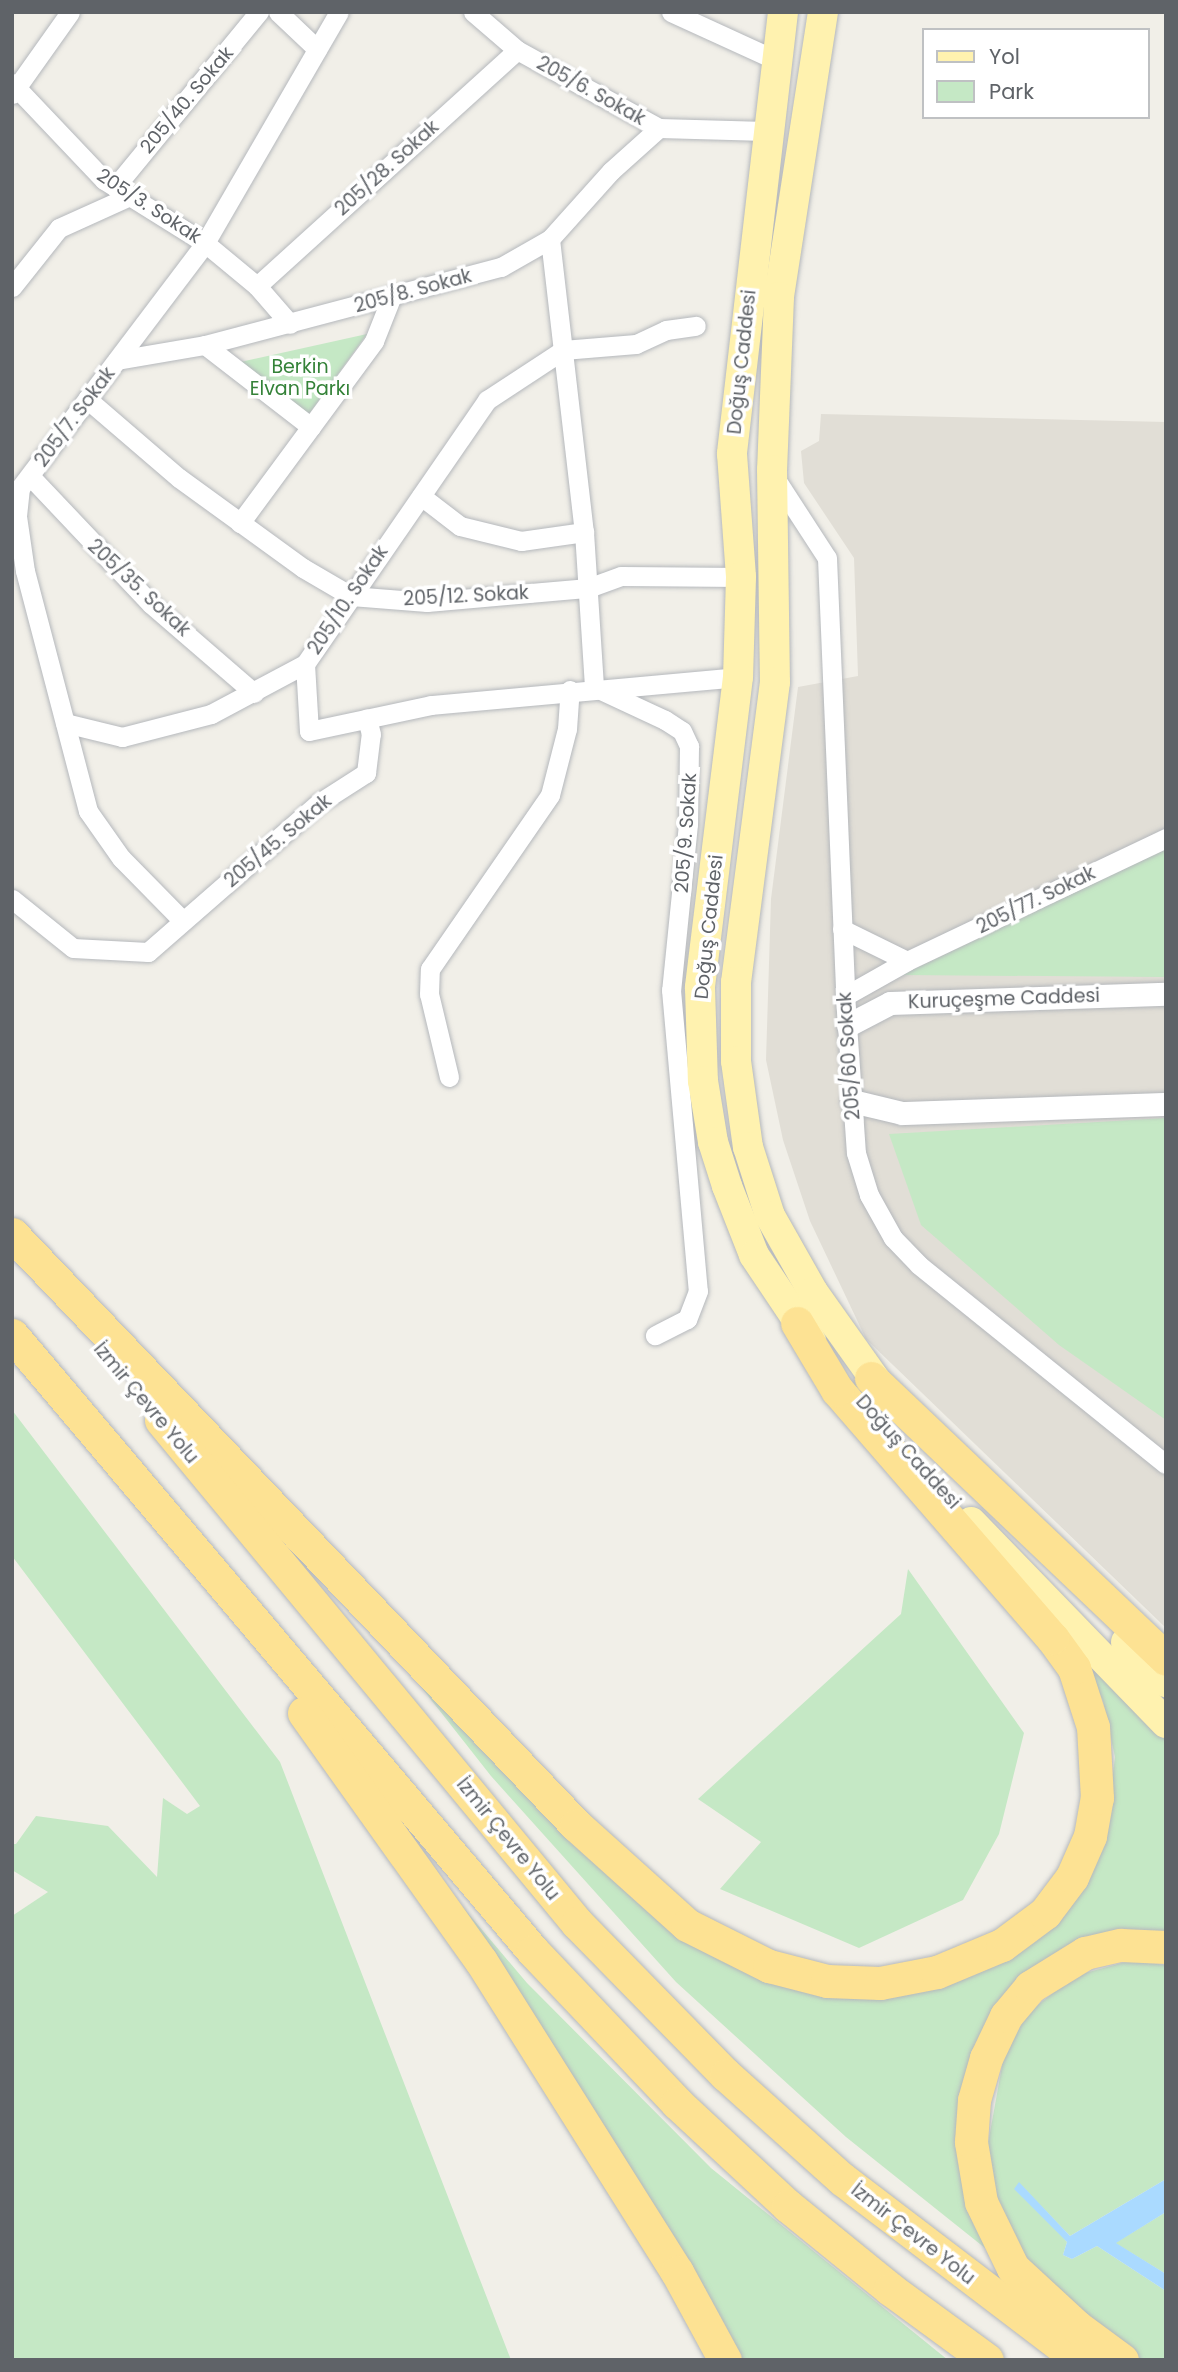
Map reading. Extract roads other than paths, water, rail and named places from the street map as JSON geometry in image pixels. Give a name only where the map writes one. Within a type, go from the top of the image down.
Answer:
[{"type":"highway","points":[[12,1234],[576,1825],[687,1925],[769,1966],[827,1981],[880,1983],[937,1972],[1002,1945],[1045,1913],[1072,1877],[1090,1836],[1097,1798],[1093,1727],[1074,1668],[1052,1638],[837,1390],[797,1323]]},
{"type":"highway","name":"İzmir Çevre Yolu","points":[[12,1243],[577,1923],[726,2075],[842,2179],[1080,2360]]},
{"type":"highway","points":[[12,1335],[179,1537],[533,1951],[677,2103],[788,2206],[987,2360]]},
{"type":"highway","points":[[872,1378],[1166,1658]]},
{"type":"highway","points":[[179,1537],[481,1961],[677,2272],[725,2360]]},
{"type":"highway","points":[[1122,2360],[1077,2327],[1013,2268],[981,2202],[971,2142],[974,2100],[986,2058],[1001,2027],[1030,1987],[1085,1953],[1121,1945],[1166,1947]]},
{"type":"main road","name":"Doğuş Caddesi","points":[[783,12],[766,131],[732,454],[741,577],[738,677],[700,988],[704,1081],[713,1142],[754,1255],[797,1323],[902,1449],[1166,1723]]},
{"type":"main road","name":"Doğuş Caddesi","points":[[823,12],[779,297],[772,470],[775,682],[736,982],[736,1061],[748,1147],[770,1216],[813,1292],[872,1378],[932,1448],[1166,1682]]},
{"type":"street","points":[[13,88],[70,12]]},
{"type":"street","name":"205/40. Sokak","points":[[123,192],[259,12]]},
{"type":"street","points":[[278,12],[317,49]]},
{"type":"street","name":"205/7. Sokak","points":[[21,484],[205,243],[339,12]]},
{"type":"street","name":"205/6. Sokak","points":[[473,12],[517,50],[659,128],[766,131]]},
{"type":"street","points":[[671,12],[778,61]]},
{"type":"street","name":"205/28. Sokak","points":[[257,286],[517,50]]},
{"type":"street","name":"205/3. Sokak","points":[[13,88],[123,192],[205,243],[257,286],[290,324]]},
{"type":"street","name":"205/8. Sokak","points":[[117,360],[205,345],[501,267],[550,239],[611,171],[659,128]]},
{"type":"street","points":[[12,287],[59,228],[123,192]]},
{"type":"street","points":[[550,239],[584,532],[594,687]]},
{"type":"street","points":[[240,523],[373,341],[391,298]]},
{"type":"street","points":[[563,350],[636,344],[666,330],[696,326]]},
{"type":"street","points":[[205,345],[310,427]]},
{"type":"street","name":"205/10. Sokak","points":[[65,723],[122,737],[211,714],[304,664],[487,400],[563,350]]},
{"type":"street","name":"205/12. Sokak","points":[[87,399],[240,523],[351,596],[426,602],[588,589],[621,576],[741,577]]},
{"type":"street","name":"205/60 Sokak","points":[[772,470],[800,521],[827,558],[845,996],[856,1153],[869,1195],[893,1238],[919,1265],[1166,1464]]},
{"type":"street","points":[[12,899],[73,948],[148,952],[183,921],[121,858],[88,811],[65,723],[19,573],[18,516],[21,484]]},
{"type":"street","name":"205/35. Sokak","points":[[21,484],[151,604],[254,693]]},
{"type":"street","points":[[421,496],[460,526],[521,541],[584,532]]},
{"type":"street","points":[[772,549],[783,526],[800,521]]},
{"type":"street","points":[[304,664],[309,731],[430,705],[594,687],[738,677]]},
{"type":"street","name":"205/9. Sokak","points":[[594,687],[682,731],[689,746],[692,769],[671,989],[698,1291],[687,1319],[655,1335]]},
{"type":"street","points":[[449,1077],[429,994],[430,969],[550,795],[567,729],[570,690]]},
{"type":"street","name":"205/45. Sokak","points":[[183,921],[319,803],[366,773],[371,734],[367,719]]},
{"type":"street","name":"205/77. Sokak","points":[[845,996],[907,961],[1166,838]]},
{"type":"street","points":[[842,929],[907,961]]},
{"type":"street","name":"Kuruçeşme Caddesi","points":[[848,1025],[890,1003],[1166,995]]},
{"type":"street","points":[[852,1101],[902,1113],[1166,1104]]},
{"type":"water","points":[[1166,2179],[1166,2212],[1116,2243],[1166,2274],[1166,2291],[1097,2246],[1072,2259],[1063,2255],[1067,2242],[1014,2189],[1019,2182],[1070,2236]]},
{"type":"park label","name":"Berkin Elvan Parkı","points":[[300,378]]}]
